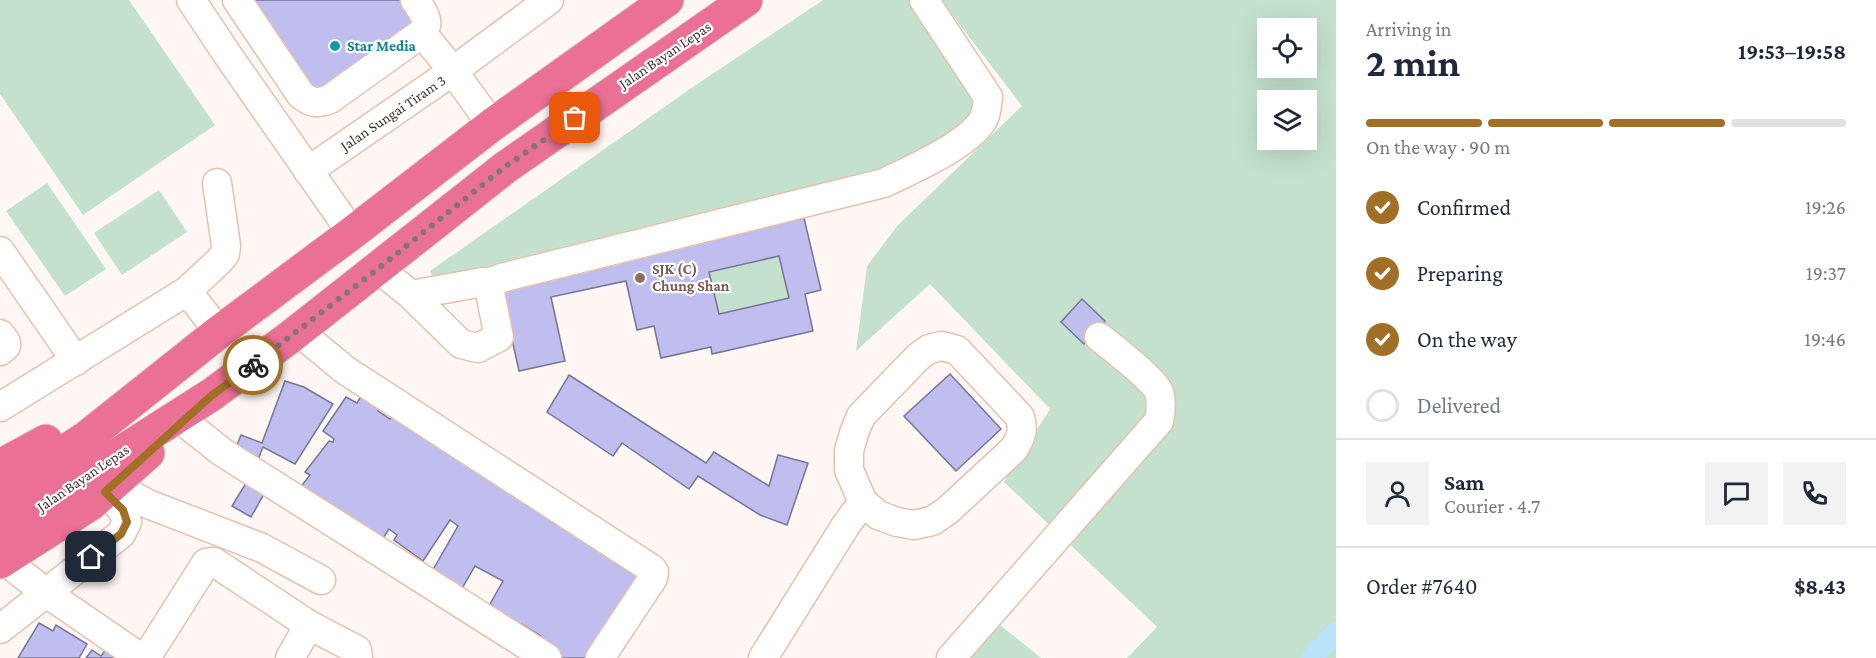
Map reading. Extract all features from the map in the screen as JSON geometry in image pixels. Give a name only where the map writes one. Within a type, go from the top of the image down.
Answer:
[{"type":"highway","points":[[0,494],[87,436],[219,332],[492,125],[667,0]]},
{"type":"highway","name":"Jalan Bayan Lepas","points":[[7,542],[95,469],[211,396],[298,331],[506,166],[746,0]]},
{"type":"highway","points":[[0,465],[158,380]]},
{"type":"highway","points":[[7,542],[92,503],[211,396]]},
{"type":"street","points":[[191,0],[352,233]]},
{"type":"street","points":[[237,0],[301,94],[309,102],[320,103],[330,99],[422,33],[428,22],[415,0]]},
{"type":"street","points":[[422,33],[453,71],[549,0]]},
{"type":"street","points":[[411,296],[483,282],[488,283],[884,183],[941,153],[970,136],[983,120],[988,97],[924,0]]},
{"type":"street","points":[[229,57],[260,36]]},
{"type":"street","name":"Jalan Sungai Tiram 3","points":[[308,171],[453,71],[492,125]]},
{"type":"street","points":[[0,407],[187,291],[218,262],[225,254],[226,246],[217,183]]},
{"type":"street","points":[[2,259],[76,361]]},
{"type":"street","points":[[379,268],[460,344],[478,348],[499,337],[488,283]]},
{"type":"street","points":[[187,291],[219,332]]},
{"type":"street","points":[[298,331],[345,370],[652,569],[654,572],[652,578],[600,658]]},
{"type":"street","points":[[0,334],[6,342],[6,346],[0,351]]},
{"type":"street","points":[[951,658],[1159,421],[1162,408],[1158,390],[1099,337]]},
{"type":"street","points":[[942,346],[957,350],[1020,417],[1023,427],[1022,436],[1014,449],[948,511],[932,521],[914,525],[897,522],[878,515],[863,502],[849,470],[849,451],[861,416],[918,357],[929,349],[942,346]]},
{"type":"street","points":[[183,421],[222,452],[547,658]]},
{"type":"street","points":[[109,489],[262,548],[321,580]]},
{"type":"street","points":[[0,629],[121,534],[127,522],[123,510],[109,489]]},
{"type":"street","points":[[770,655],[846,525],[863,502]]},
{"type":"street","points":[[7,542],[45,592],[141,658]]},
{"type":"street","points":[[146,658],[206,563],[214,562],[309,625],[357,650],[358,658]]},
{"type":"street","points":[[290,658],[309,625]]},
{"type":"green space","points":[[0,0],[129,0],[215,125],[83,215],[0,94]]},
{"type":"green space","points":[[823,0],[912,0],[981,111],[900,169],[817,198],[433,278],[430,271],[690,89]]},
{"type":"green space","points":[[941,0],[1336,0],[1336,658],[1127,658],[1157,627],[1004,482],[1050,409],[930,284],[856,351],[867,266],[898,225],[1022,106]]},
{"type":"green space","points":[[47,183],[106,269],[65,296],[6,211]]},
{"type":"green space","points":[[159,190],[187,232],[122,275],[94,233]]},
{"type":"green space","points":[[779,256],[789,298],[719,314],[709,272]]},
{"type":"green space","points":[[994,620],[1041,658],[959,658]]},
{"type":"building","name":"Star Media","points":[[248,0],[407,0],[422,23],[312,95]]},
{"type":"building","points":[[804,218],[821,290],[805,294],[813,331],[712,354],[711,347],[661,358],[654,326],[637,330],[626,281],[551,297],[565,361],[519,371],[500,285]],"holes":[[[779,256],[789,298],[719,314],[709,272]]]},
{"type":"building","points":[[1082,299],[1105,321],[1084,344],[1061,322]]},
{"type":"building","points":[[950,374],[1001,429],[956,471],[904,416]]},
{"type":"building","points":[[569,375],[706,463],[714,452],[769,486],[778,455],[808,463],[787,525],[760,515],[698,476],[689,489],[622,443],[613,456],[547,412]]},
{"type":"building","points":[[285,381],[304,387],[333,404],[295,464],[263,447],[258,460],[235,450],[241,435],[262,443]]},
{"type":"building","points":[[363,393],[380,405],[378,411],[390,419],[395,413],[645,574],[590,658],[560,658],[535,643],[541,636],[521,624],[517,628],[490,604],[503,581],[475,566],[460,592],[430,575],[458,526],[450,520],[423,561],[394,540],[397,535],[389,529],[378,546],[299,489],[310,475],[305,472],[329,441],[333,442],[334,439],[323,431],[346,397],[357,403]]},
{"type":"building","points":[[246,483],[264,494],[251,517],[232,506]]},
{"type":"building","points":[[39,623],[53,631],[56,625],[87,644],[79,658],[18,658]]},
{"type":"building","points":[[110,644],[124,658],[86,658],[92,650],[101,656]]},
{"type":"waterway","points":[[1312,658],[1336,632]]},
{"type":"way so far","points":[[253,365],[506,166],[575,118]]},
{"type":"place","name":"Star Media","points":[[335,46]]},
{"type":"place","name":"SJK (C) Chung Shan","points":[[640,278]]},
{"type":"route","points":[[91,557],[121,534],[127,522],[123,510],[105,492],[211,396],[253,365]]}]
